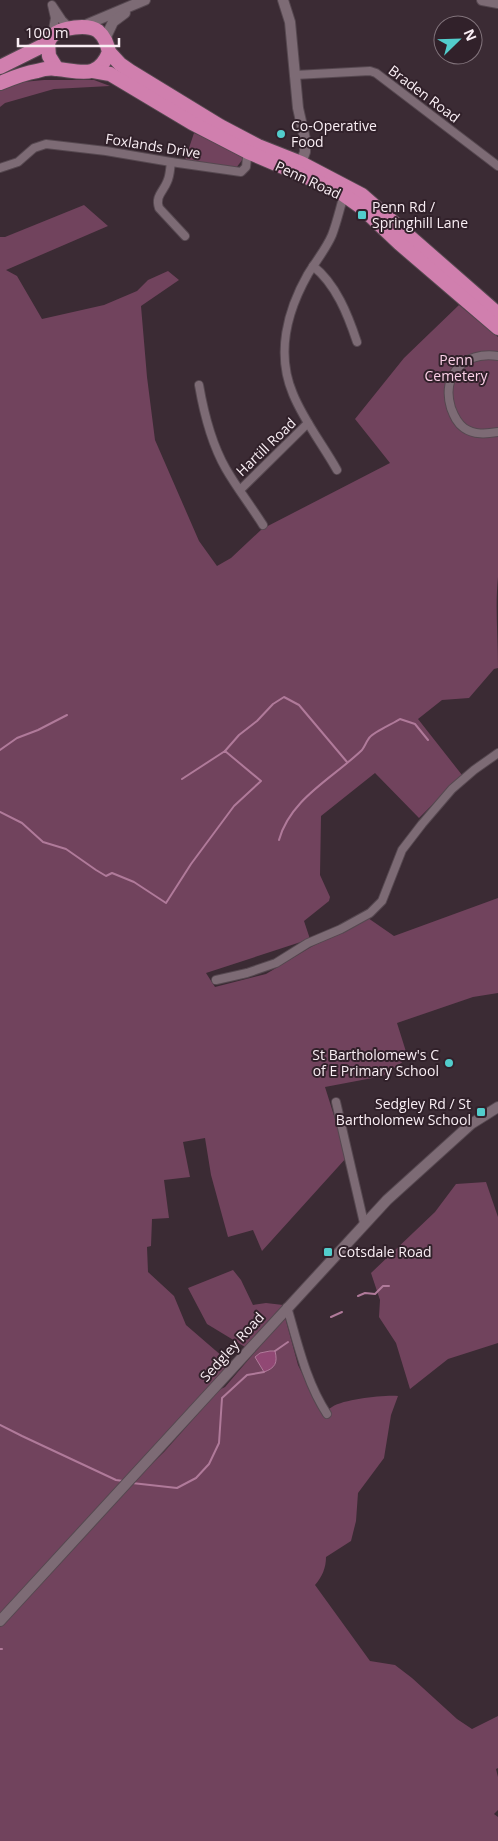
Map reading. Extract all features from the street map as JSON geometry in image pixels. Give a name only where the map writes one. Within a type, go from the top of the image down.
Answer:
[{"type":"highway","points":[[0,83],[38,70],[57,68],[84,72],[93,71],[102,66],[109,52],[105,39],[99,32],[76,28],[2,63]]},
{"type":"highway","points":[[50,40],[49,56],[57,68]]},
{"type":"highway","name":"Penn Road","points":[[109,52],[130,72],[220,126],[248,146]]},
{"type":"highway","name":"Penn Road","points":[[93,71],[116,77],[192,123],[362,195],[498,314]]},
{"type":"highway","name":"Penn Road","points":[[299,168],[337,190],[361,207],[406,250],[498,328]]},
{"type":"street","points":[[51,3],[62,20],[76,28],[145,0]]},
{"type":"street","points":[[283,0],[290,22],[298,108],[305,139],[305,152],[299,168]]},
{"type":"street","points":[[482,0],[498,3]]},
{"type":"street","points":[[50,40],[55,18],[51,3]]},
{"type":"street","points":[[105,39],[113,22],[134,6]]},
{"type":"street","name":"Braden Road","points":[[295,75],[370,70],[498,166]]},
{"type":"street","name":"Foxlands Drive","points":[[0,168],[18,162],[39,146],[46,144],[106,151],[241,172],[246,167],[248,146]]},
{"type":"street","points":[[171,162],[167,184],[159,195],[157,202],[159,208],[185,236]]},
{"type":"street","points":[[337,470],[308,423],[293,394],[289,382],[284,342],[288,318],[300,288],[331,236],[344,195]]},
{"type":"street","points":[[313,266],[324,276],[332,288],[348,316],[357,342]]},
{"type":"street","points":[[498,356],[478,357],[463,363],[451,377],[449,394],[453,412],[462,427],[479,434],[498,432]]},
{"type":"street","points":[[199,385],[206,423],[226,470],[263,524]]},
{"type":"street","name":"Hartill Road","points":[[240,490],[308,423]]},
{"type":"street","points":[[216,980],[247,973],[276,963],[308,943],[341,929],[370,913],[382,901],[402,850],[417,831],[452,789],[474,770],[498,754]]},
{"type":"street","points":[[336,1102],[364,1224]]},
{"type":"street","name":"Sedgley Road","points":[[0,1621],[364,1224],[404,1183],[460,1133],[476,1120],[498,1107]]},
{"type":"street","points":[[287,1307],[306,1372],[316,1397],[327,1414]]},
{"type":"green space","points":[[44,80],[94,80],[110,86],[54,89],[5,103],[0,107],[0,90],[12,83]]},
{"type":"green space","points":[[194,133],[246,155],[236,168],[185,160]]},
{"type":"green space","name":"Penn Cemetery","points":[[84,205],[108,226],[6,270],[17,276],[42,319],[104,305],[137,291],[148,280],[168,271],[179,280],[141,306],[155,440],[199,541],[217,566],[231,558],[262,529],[390,463],[355,419],[404,358],[459,305],[498,337],[498,668],[494,669],[469,698],[442,700],[418,719],[462,775],[419,818],[375,773],[321,816],[320,875],[330,897],[329,901],[304,921],[310,939],[206,973],[215,987],[266,974],[311,947],[368,918],[394,936],[498,898],[498,993],[473,997],[397,1023],[408,1058],[383,1076],[325,1087],[347,1157],[262,1251],[253,1230],[228,1237],[211,1175],[205,1138],[183,1142],[190,1177],[164,1180],[169,1218],[152,1219],[151,1246],[147,1247],[148,1272],[174,1296],[186,1325],[230,1363],[0,1616],[0,237],[5,237]]},
{"type":"green space","points":[[486,1182],[498,1217],[498,1343],[448,1359],[410,1389],[396,1343],[379,1317],[380,1300],[371,1273],[435,1212],[456,1184]]},
{"type":"green space","points":[[233,1270],[241,1280],[253,1305],[266,1303],[283,1305],[245,1347],[207,1324],[188,1288]]},
{"type":"green space","points":[[285,1317],[298,1365],[323,1416],[338,1404],[374,1397],[398,1396],[391,1415],[384,1458],[358,1493],[356,1521],[351,1541],[326,1557],[323,1572],[315,1585],[370,1661],[395,1665],[457,1719],[472,1729],[498,1716],[498,1768],[496,1769],[498,1777],[498,1810],[494,1814],[498,1817],[498,1841],[0,1841],[0,1627],[135,1480],[164,1452],[219,1390],[225,1387]]},
{"type":"shaded area","points":[[275,1351],[276,1362],[271,1369],[264,1372],[255,1357],[260,1353]]},
{"type":"waterway","points":[[225,751],[239,735],[257,721],[273,704],[284,697],[299,705],[347,762]]},
{"type":"waterway","points":[[0,750],[17,738],[38,730],[67,715]]},
{"type":"waterway","points":[[279,840],[285,826],[302,801],[362,750],[372,735],[400,719],[415,724],[428,740]]},
{"type":"waterway","points":[[0,812],[22,823],[43,842],[66,849],[106,876],[112,873],[134,882],[166,903],[191,864],[234,806],[261,781],[225,751],[182,779]]},
{"type":"waterway","points":[[358,1296],[365,1293],[375,1294],[383,1286],[389,1286]]},
{"type":"waterway","points":[[331,1317],[342,1312]]},
{"type":"waterway","points":[[275,1351],[288,1342]]},
{"type":"waterway","points":[[132,1483],[177,1488],[196,1478],[209,1464],[219,1443],[222,1398],[247,1375],[264,1372]]},
{"type":"waterway","points":[[0,1425],[116,1480],[123,1481]]},
{"type":"place","name":"Co-Operative Food","points":[[281,134]]},
{"type":"place","name":"Penn Rd / Springhill Lane","points":[[362,215]]},
{"type":"place","name":"St Bartholomew's C of E Primary School","points":[[449,1063]]},
{"type":"place","name":"Sedgley Rd / St Bartholomew School","points":[[481,1112]]},
{"type":"place","name":"Cotsdale Road","points":[[328,1252]]}]
